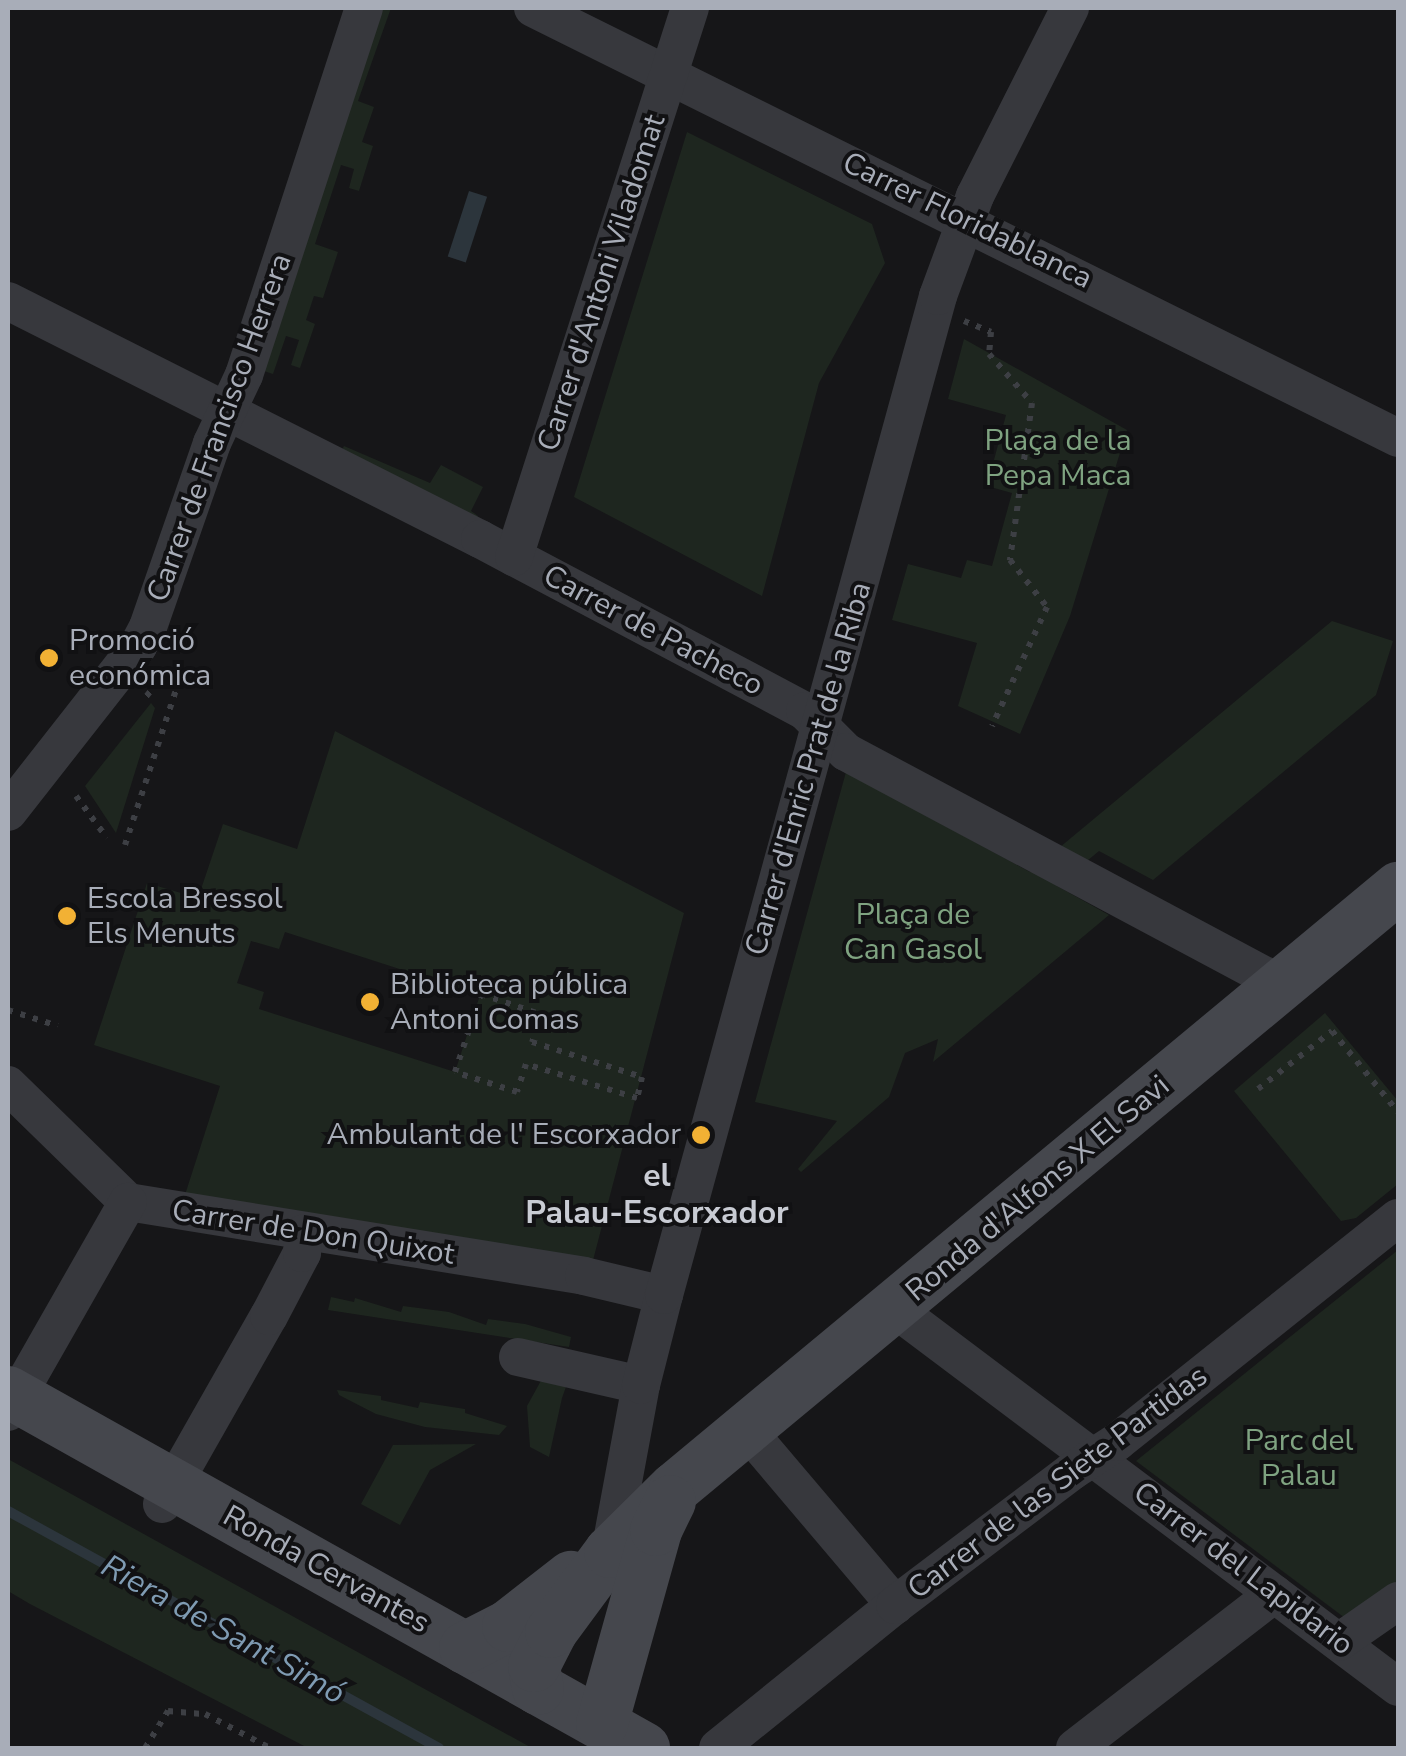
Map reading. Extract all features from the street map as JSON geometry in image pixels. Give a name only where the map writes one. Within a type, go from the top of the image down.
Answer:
[{"type":"street","name":"Carrer de Francisco Herrera","points":[[8,812],[143,637],[226,412],[244,375],[364,8]]},
{"type":"street","name":"Carrer Floridablanca","points":[[533,8],[1398,438]]},
{"type":"street","name":"Carrer d'Antoni Viladomat","points":[[514,557],[690,8]]},
{"type":"street","name":"Carrer d'Enric Prat de la Riba","points":[[610,1552],[640,1384],[938,296],[998,145],[1070,8]]},
{"type":"street","name":"Carrer de Pacheco","points":[[8,301],[514,557],[806,711],[846,752],[1283,984]]},
{"type":"street","name":"Ronda d'Alfons X El Savi","points":[[610,1552],[675,1488],[1398,888]]},
{"type":"street","name":"Carrer de Don Quixot","points":[[8,1085],[128,1202],[584,1276],[664,1295]]},
{"type":"street","points":[[10,1400],[128,1202]]},
{"type":"street","name":"Carrer de las Siete Partidas","points":[[718,1748],[895,1605],[1094,1457],[1398,1218]]},
{"type":"street","points":[[168,1494],[302,1253],[304,1233]]},
{"type":"street","name":"Carrer del Lapidario","points":[[895,1309],[1398,1687]]},
{"type":"street","points":[[518,1357],[640,1384]]},
{"type":"street","name":"Ronda Cervantes","points":[[10,1400],[168,1494],[465,1648],[623,1736]]},
{"type":"street","points":[[746,1429],[895,1605]]},
{"type":"street","points":[[623,1736],[656,1530],[675,1488]]},
{"type":"street","points":[[465,1648],[508,1626],[584,1566],[610,1552]]},
{"type":"street","points":[[538,1688],[534,1666],[544,1644],[610,1552]]},
{"type":"street","points":[[1074,1748],[1274,1594]]},
{"type":"street","points":[[1340,1642],[1398,1601]]},
{"type":"path","points":[[954,317],[991,332],[989,354],[1032,403],[1010,560],[1047,607],[992,726]]},
{"type":"path","points":[[124,845],[180,678],[166,672],[141,702]]},
{"type":"path","points":[[76,796],[107,838]]},
{"type":"path","points":[[481,994],[513,1004],[542,1014],[532,1042],[642,1077],[636,1098],[526,1064],[517,1092],[455,1072],[481,994]]},
{"type":"path","points":[[8,1010],[58,1026]]},
{"type":"path","points":[[1258,1089],[1332,1031],[1398,1112]]},
{"type":"path","points":[[145,1748],[168,1712],[206,1714],[270,1748]]},
{"type":"green space","points":[[373,8],[391,8],[358,101],[374,107],[362,142],[373,146],[359,191],[349,188],[354,169],[341,165],[315,244],[338,252],[323,298],[314,296],[306,320],[315,324],[300,368],[291,365],[299,340],[286,336],[273,374],[255,368]]},
{"type":"green space","points":[[687,132],[872,224],[885,263],[819,383],[762,596],[574,497]]},
{"type":"green space","name":"Plaça de la Pepa Maca","points":[[964,339],[1127,430],[1070,616],[1020,734],[958,706],[977,643],[892,620],[908,564],[961,578],[967,560],[992,566],[1012,493],[987,486],[1006,415],[948,399]]},
{"type":"green space","points":[[344,446],[430,483],[441,465],[483,487],[471,511],[478,516],[473,526],[338,457]]},
{"type":"green space","name":"Plaça de Can Gasol","points":[[1332,621],[1393,641],[1376,695],[1153,880],[1099,851],[1057,886],[1109,915],[933,1062],[938,1039],[905,1053],[889,1097],[801,1172],[798,1169],[837,1121],[755,1102],[846,772],[1030,872]]},
{"type":"green space","points":[[151,703],[155,708],[116,833],[85,786]]},
{"type":"green space","points":[[335,731],[684,913],[592,1264],[183,1201],[220,1086],[94,1045],[147,883],[198,898],[223,824],[297,849]],"holes":[[[285,932],[480,995],[455,1072],[259,1009],[264,992],[237,983],[251,941],[279,949]]]},
{"type":"green space","points":[[1325,1013],[1398,1101],[1398,1184],[1356,1218],[1341,1221],[1234,1091]]},
{"type":"green space","name":"Parc del Palau","points":[[1398,1250],[1398,1593],[1353,1624],[1136,1461]]},
{"type":"green space","points":[[331,1297],[354,1302],[355,1298],[401,1312],[403,1306],[449,1312],[486,1325],[488,1319],[525,1324],[571,1337],[569,1347],[328,1310]]},
{"type":"green space","points":[[571,1373],[549,1457],[530,1447],[527,1406],[543,1377]]},
{"type":"green space","points":[[337,1390],[381,1396],[381,1400],[418,1408],[420,1402],[465,1409],[465,1413],[507,1426],[499,1435],[425,1427],[376,1414],[339,1395]]},
{"type":"green space","points":[[476,1444],[430,1470],[400,1525],[361,1504],[393,1445]]},
{"type":"green space","points":[[8,1459],[532,1748],[308,1748],[30,1604],[8,1591]]},
{"type":"shaded area","points":[[469,191],[487,197],[466,262],[448,257]]},
{"type":"waterway","name":"Riera de Sant Simó","points":[[8,1511],[439,1748]]},
{"type":"place","name":"Promoció económica","points":[[49,658]]},
{"type":"place","name":"Escola Bressol Els Menuts","points":[[67,916]]},
{"type":"place","name":"Biblioteca pública Antoni Comas","points":[[370,1002]]},
{"type":"place","name":"Ambulant de l' Escorxador","points":[[701,1135]]},
{"type":"district","name":"el Palau-Escorxador","points":[[657,1196]]}]
